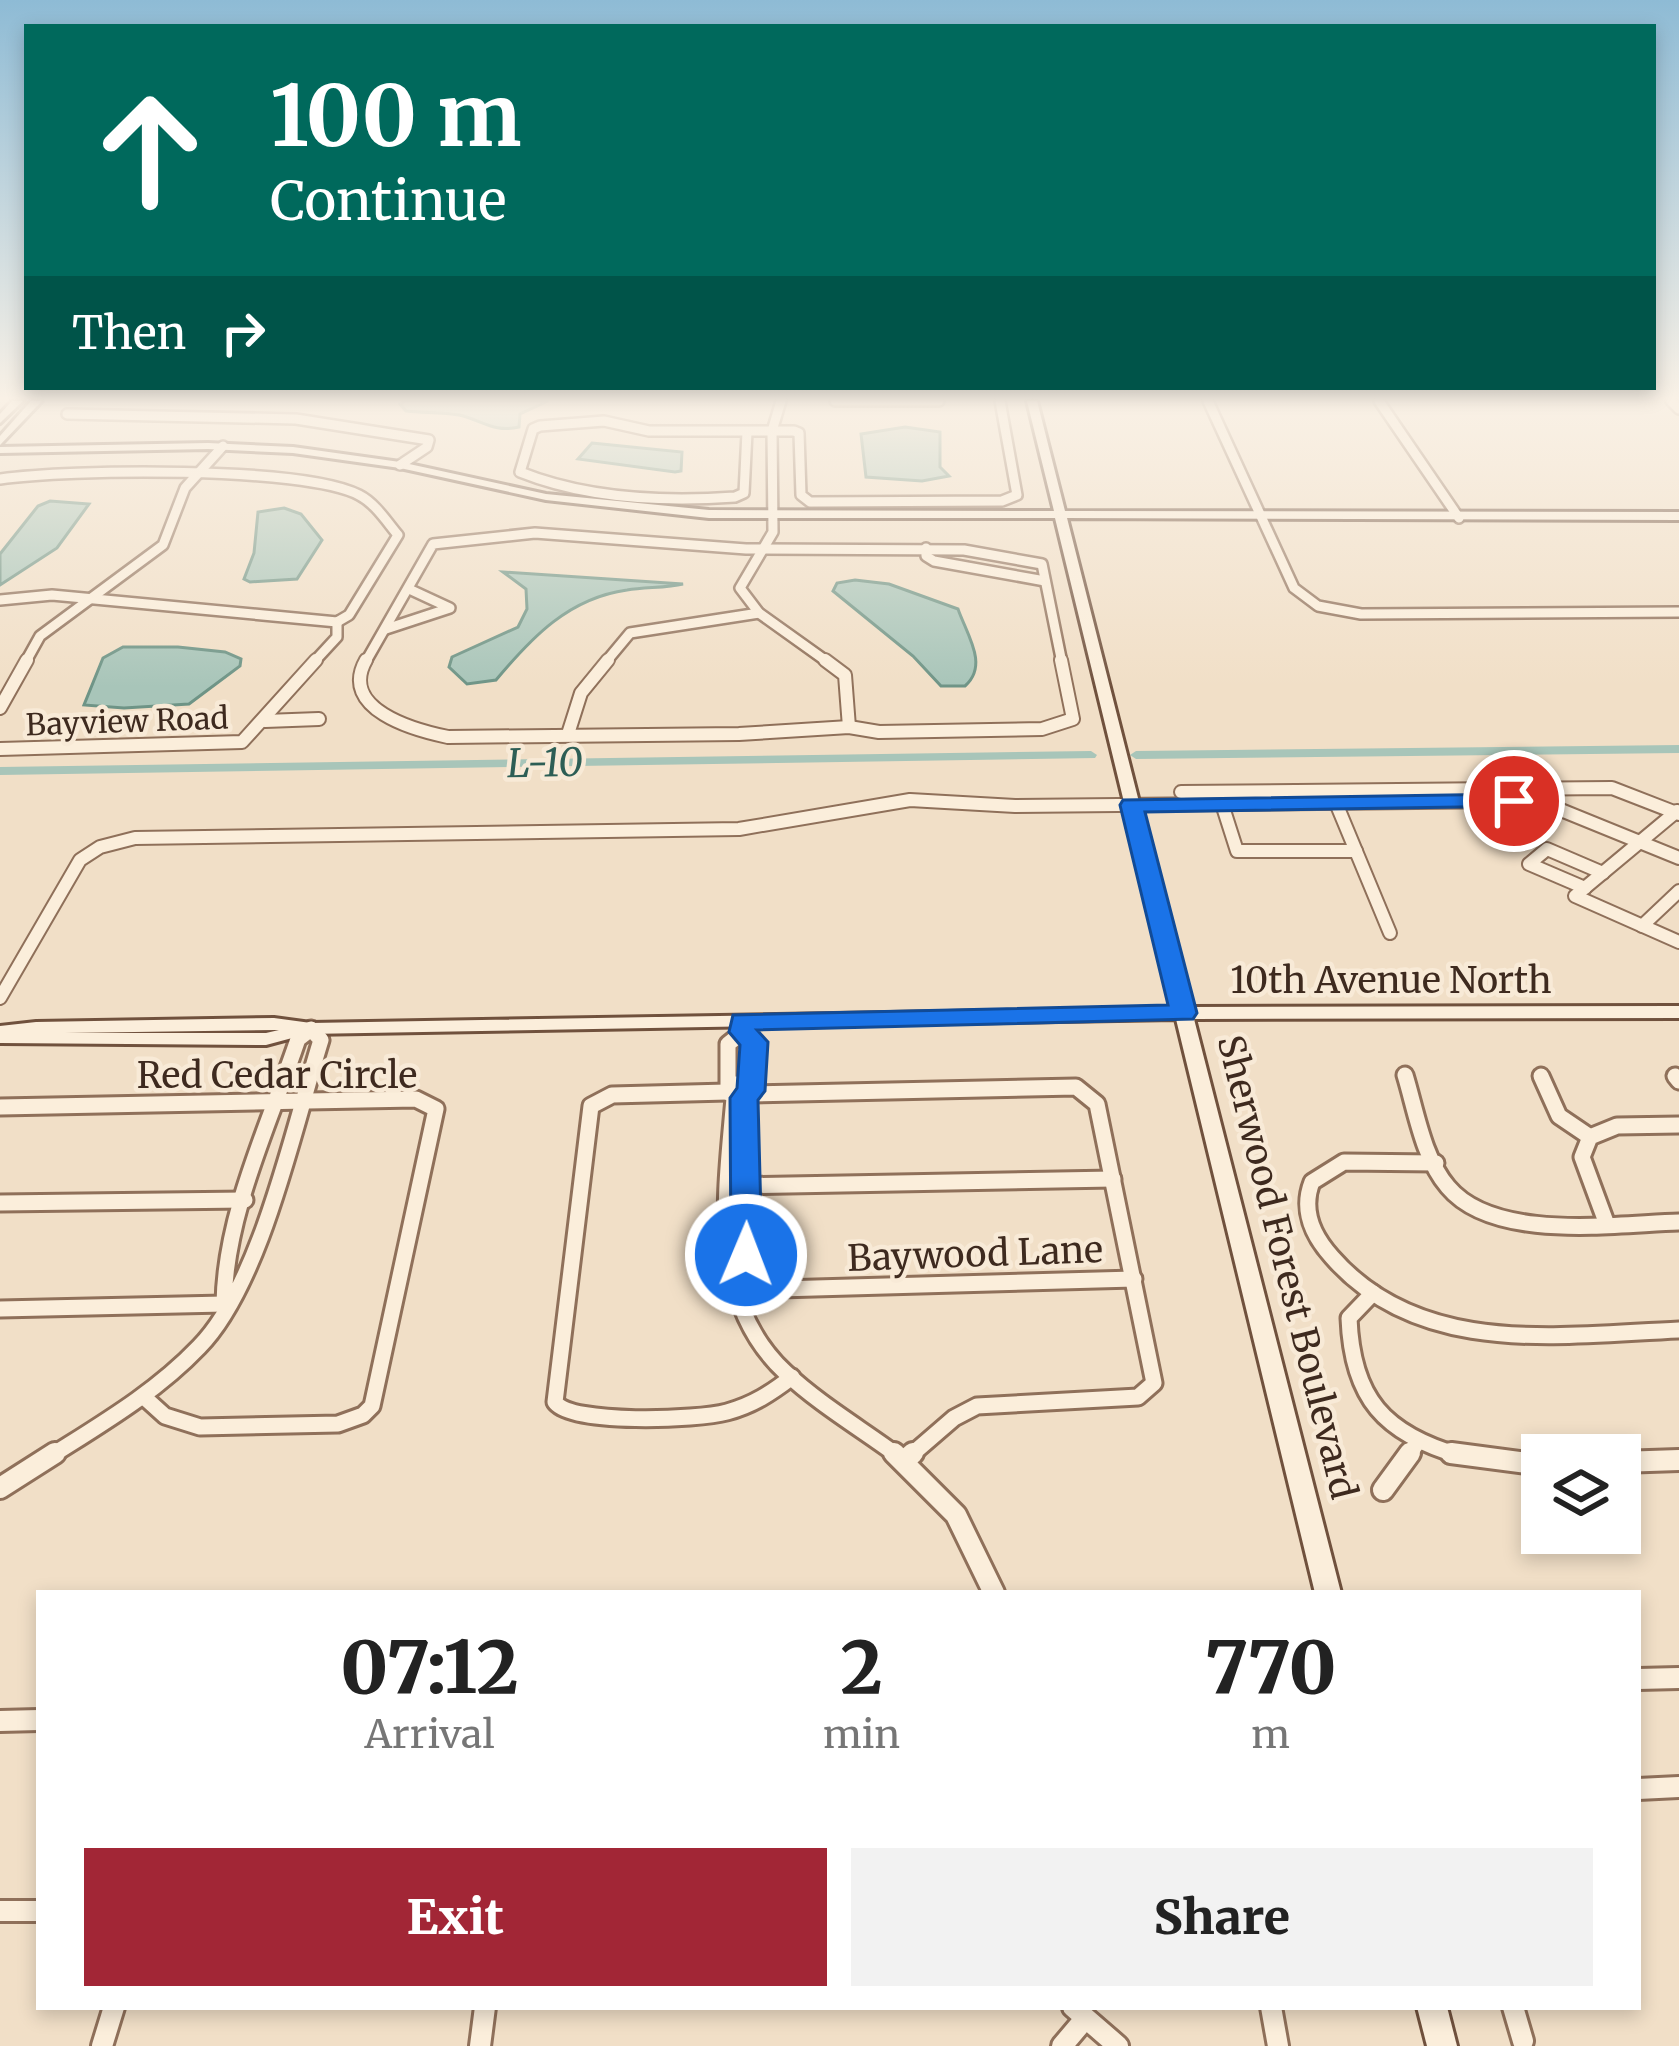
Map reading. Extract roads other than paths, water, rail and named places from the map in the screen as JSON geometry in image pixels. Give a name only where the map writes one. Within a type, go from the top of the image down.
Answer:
[{"type":"street","points":[[0,708],[33,644],[86,598],[157,552],[167,538],[180,496]]},
{"type":"street","name":"Bayview Road","points":[[0,749],[233,745],[265,721],[337,637],[337,622],[349,615],[398,535],[359,496]]},
{"type":"street","points":[[552,496],[668,512],[772,515],[1679,516]]},
{"type":"street","points":[[685,496],[724,496]]},
{"type":"street","points":[[773,496],[772,536],[749,565],[740,588],[759,613],[844,675],[849,727]]},
{"type":"street","points":[[803,496],[826,503],[1015,496]]},
{"type":"street","name":"Sherwood Forest Boulevard","points":[[1056,496],[1327,1590]]},
{"type":"street","points":[[1252,496],[1303,598],[1331,610],[1361,614],[1679,612]]},
{"type":"street","points":[[1444,496],[1459,518]]},
{"type":"street","points":[[535,533],[645,545],[766,548],[926,548],[1042,565],[1073,719],[1042,729],[879,731],[849,727],[739,734],[448,737],[427,733],[368,705],[359,689],[359,673],[433,544],[535,533]]},
{"type":"street","points":[[386,629],[450,608],[409,589]]},
{"type":"street","points":[[0,600],[52,595],[337,622]]},
{"type":"street","points":[[568,734],[581,693],[631,633],[759,613]]},
{"type":"street","points":[[265,721],[319,719]]},
{"type":"street","points":[[1181,792],[1612,788],[1678,812]]},
{"type":"street","points":[[0,998],[80,860],[126,839],[740,829],[910,800],[993,806],[1530,802],[1679,858]]},
{"type":"street","points":[[1336,803],[1390,933]]},
{"type":"street","points":[[1222,804],[1238,851],[1356,851]]},
{"type":"street","points":[[1678,812],[1575,896],[1679,942]]},
{"type":"street","points":[[1585,888],[1529,864],[1547,849],[1603,873]]},
{"type":"street","points":[[1642,926],[1679,891]]},
{"type":"street","name":"10th Avenue North","points":[[0,1035],[266,1039],[311,1029],[743,1027],[1184,1013],[1679,1012]]},
{"type":"street","points":[[743,1298],[732,1286],[728,1186],[739,1093],[754,1042],[743,1027],[728,1044],[739,1093],[748,1186],[743,1298],[757,1343],[792,1377],[904,1461],[954,1512],[974,1542],[993,1590]]},
{"type":"street","points":[[0,1489],[144,1397],[203,1344],[247,1273],[321,1040],[311,1029],[298,1039],[245,1200],[221,1286],[224,1304]]},
{"type":"street","points":[[1405,1075],[1450,1191],[1489,1216],[1513,1222],[1679,1222]]},
{"type":"street","points":[[1540,1076],[1554,1109],[1590,1137]]},
{"type":"street","points":[[792,1377],[761,1401],[722,1414],[584,1418],[561,1411],[555,1402],[591,1106],[612,1095],[1076,1087],[1097,1103],[1154,1373],[1148,1392],[1138,1397],[977,1406],[954,1418],[904,1461]]},
{"type":"street","name":"Red Cedar Circle","points":[[0,1107],[416,1099],[436,1109],[372,1406],[351,1422],[338,1424],[200,1427],[165,1416],[144,1397]]},
{"type":"street","points":[[1606,1222],[1582,1157],[1590,1137],[1617,1126],[1679,1125]]},
{"type":"street","points":[[1436,1163],[1357,1162],[1324,1170],[1313,1178],[1307,1207],[1316,1234],[1336,1261],[1373,1293],[1442,1325],[1495,1335],[1679,1330]]},
{"type":"street","points":[[728,1186],[1113,1179]]},
{"type":"street","points":[[0,1203],[245,1200]]},
{"type":"street","name":"Baywood Lane","points":[[743,1298],[1134,1279]]},
{"type":"street","points":[[1373,1293],[1348,1318],[1349,1355],[1374,1404],[1417,1442],[1484,1465],[1521,1465]]},
{"type":"street","points":[[0,1309],[224,1304]]},
{"type":"street","points":[[1383,1490],[1417,1442]]},
{"type":"street","points":[[1641,1461],[1679,1460]]},
{"type":"street","points":[[1641,1679],[1679,1678]]},
{"type":"street","points":[[0,1720],[36,1720]]},
{"type":"street","points":[[1641,1789],[1679,1787]]},
{"type":"street","points":[[0,1911],[36,1911]]},
{"type":"street","points":[[103,2046],[113,2010]]},
{"type":"street","points":[[479,2046],[485,2010]]},
{"type":"street","points":[[1272,2010],[1278,2046]]},
{"type":"street","points":[[1433,2010],[1442,2046]]},
{"type":"street","points":[[1514,2010],[1523,2041]]},
{"type":"street","points":[[1063,2046],[1078,2014],[1118,2046]]},
{"type":"waterway","name":"L-10","points":[[1136,755],[1679,749]]},
{"type":"waterway","name":"L-10","points":[[0,771],[1091,755]]}]
